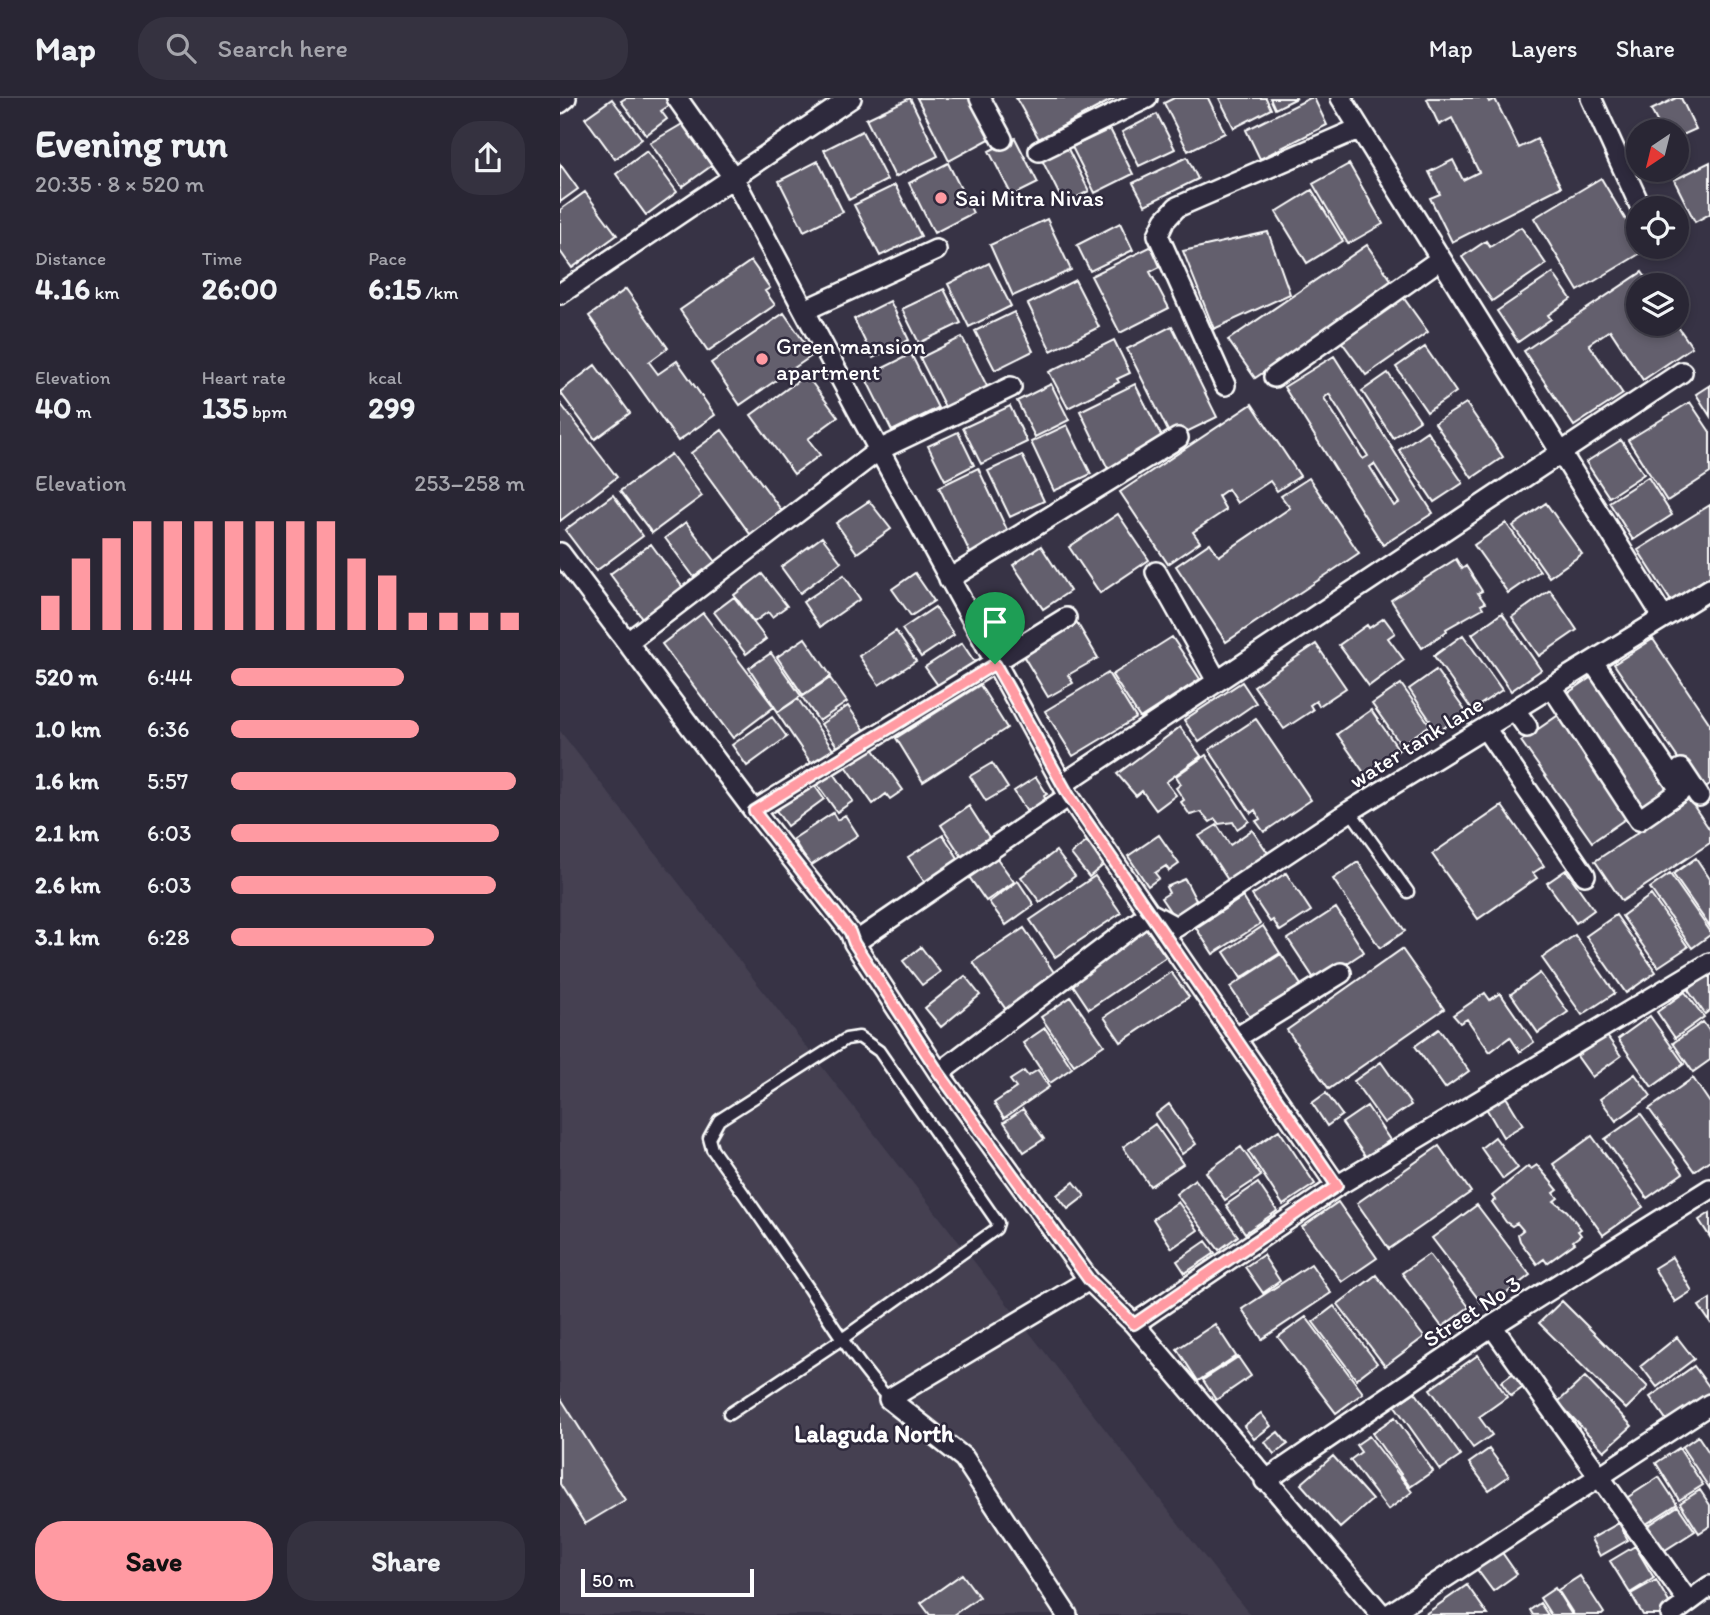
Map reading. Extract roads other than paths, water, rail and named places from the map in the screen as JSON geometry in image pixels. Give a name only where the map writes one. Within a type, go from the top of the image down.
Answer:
[{"type":"street","points":[[560,103],[566,98]]},
{"type":"street","points":[[677,98],[733,177],[948,579],[1066,790],[1337,1186]]},
{"type":"street","points":[[560,294],[851,98]]},
{"type":"street","points":[[980,98],[1002,139]]},
{"type":"street","points":[[1039,151],[1147,98]]},
{"type":"street","points":[[1342,98],[1358,129],[1439,260],[1664,617]]},
{"type":"street","points":[[1591,98],[1636,196]]},
{"type":"street","points":[[1225,385],[1158,235],[1165,220],[1177,207],[1358,129]]},
{"type":"street","points":[[805,310],[936,250]]},
{"type":"street","points":[[1274,377],[1439,260]]},
{"type":"street","points":[[854,943],[1217,681],[1682,372]]},
{"type":"street","points":[[629,641],[879,450],[1011,387]]},
{"type":"street","points":[[948,579],[1178,438]]},
{"type":"street","points":[[560,553],[629,641],[754,811],[850,932],[854,943],[939,1073],[1089,1280],[1134,1324],[1265,1481],[1382,1615]]},
{"type":"street","points":[[1156,572],[1217,681]]},
{"type":"street","name":"water tank lane","points":[[1150,913],[1176,927],[1350,811],[1710,589]]},
{"type":"street","points":[[754,811],[1066,618]]},
{"type":"street","points":[[1552,687],[1639,820],[1681,791],[1598,658]]},
{"type":"street","points":[[1598,658],[1699,796]]},
{"type":"street","points":[[1515,710],[1527,727]]},
{"type":"street","points":[[1490,725],[1508,742]]},
{"type":"street","points":[[1490,725],[1585,875]]},
{"type":"street","points":[[939,1073],[1150,913]]},
{"type":"street","points":[[1134,1324],[1337,1186],[1710,962]]},
{"type":"street","points":[[1236,1038],[1341,974]]},
{"type":"street","name":"Street No 3","points":[[1265,1481],[1492,1326],[1710,1189]]},
{"type":"street","points":[[1067,1615],[964,1458],[889,1399],[1089,1280]]},
{"type":"street","points":[[1492,1326],[1688,1601]]},
{"type":"street","points":[[1388,1615],[1710,1404]]},
{"type":"street","points":[[1671,1615],[1710,1586]]},
{"type":"lane","points":[[1350,811],[1408,892]]},
{"type":"lane","points":[[729,1414],[842,1339],[991,1233],[998,1223],[879,1051],[859,1037],[846,1039],[719,1120],[709,1138],[712,1149],[842,1339],[866,1375],[889,1399]]},
{"type":"place","name":"Sai Mitra Nivas","points":[[941,198]]},
{"type":"place","name":"Green mansion apartment","points":[[762,359]]},
{"type":"district","name":"Lalaguda North","points":[[874,1433]]}]
